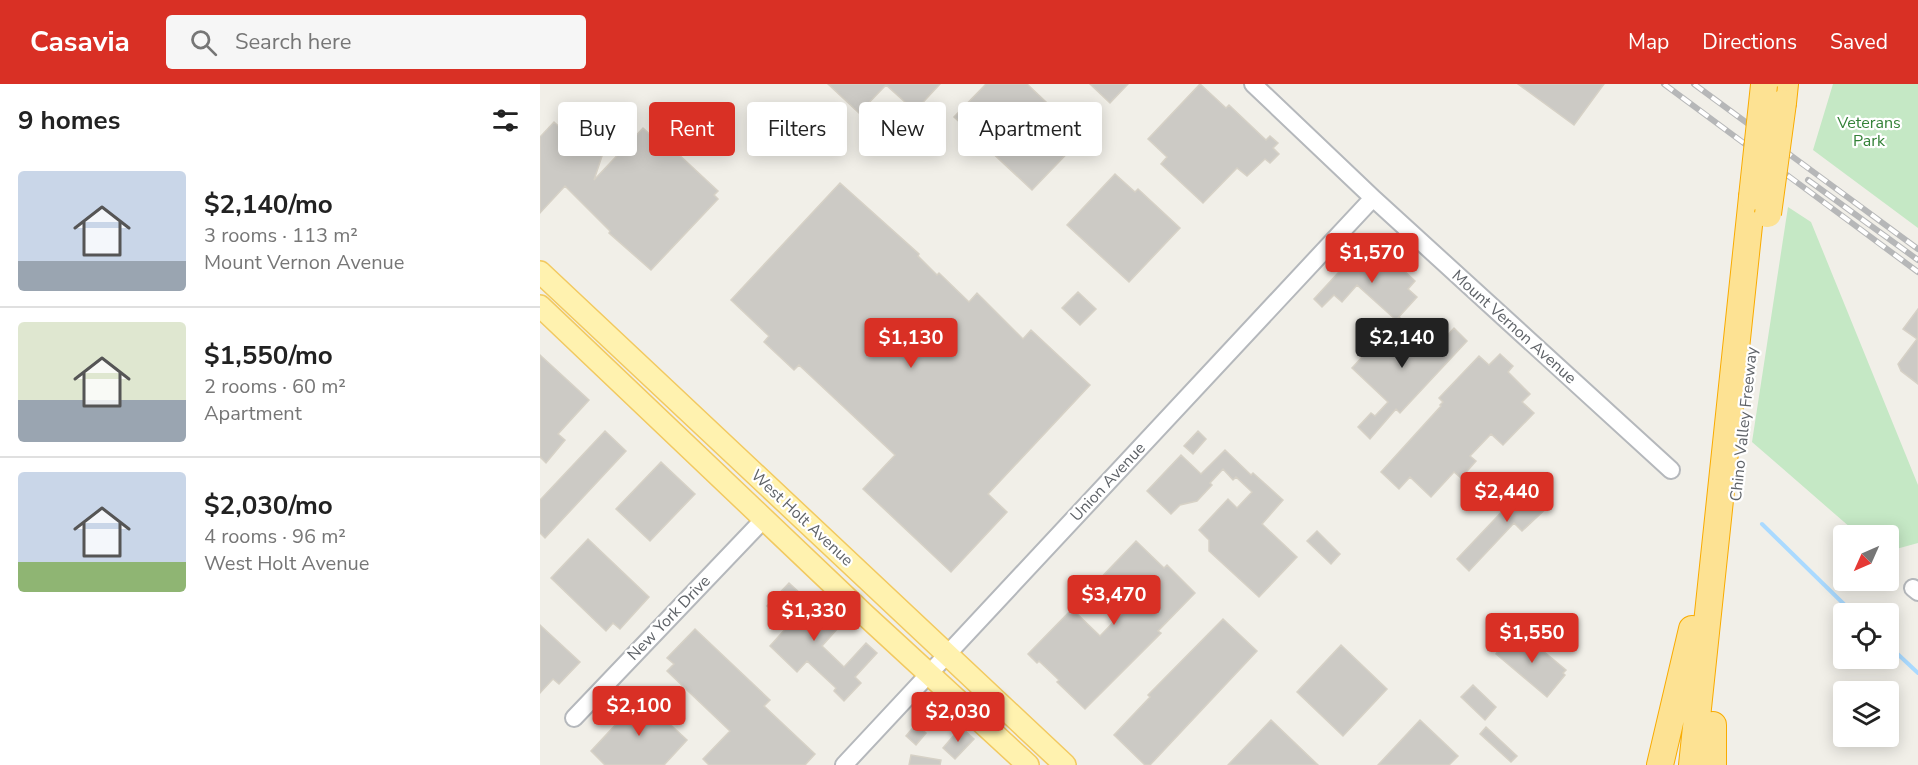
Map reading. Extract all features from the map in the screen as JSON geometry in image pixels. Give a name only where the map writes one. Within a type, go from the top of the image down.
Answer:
[{"type":"highway","name":"Chino Valley Freeway","points":[[1692,765],[1739,395],[1774,89]]},
{"type":"highway","name":"Chino Valley Freeway","points":[[1711,765],[1721,537]]},
{"type":"highway","points":[[1660,765],[1699,592],[1721,537]]},
{"type":"main road","name":"West Holt Avenue","points":[[540,272],[1065,765]]},
{"type":"main road","name":"West Holt Avenue","points":[[540,306],[929,675],[1028,765]]},
{"type":"street","name":"Mount Vernon Avenue","points":[[1253,84],[1373,198],[1671,470]]},
{"type":"street","name":"Union Avenue","points":[[844,765],[1373,198]]},
{"type":"street","name":"New York Drive","points":[[574,718],[764,519]]},
{"type":"green space","name":"Veterans Park","points":[[1833,84],[1918,84],[1918,228],[1813,150]]},
{"type":"green space","points":[[1788,207],[1811,222],[1918,485],[1918,543],[1899,548],[1899,525],[1847,525],[1752,442]]},
{"type":"building","points":[[828,84],[940,84],[923,102],[905,102],[886,85],[870,102],[859,102],[859,113]]},
{"type":"building","points":[[986,84],[1027,84],[1046,102],[969,102]]},
{"type":"building","points":[[1090,84],[1128,84],[1110,103]]},
{"type":"building","points":[[1200,84],[1226,108],[1229,105],[1266,140],[1270,136],[1278,143],[1273,148],[1279,154],[1270,163],[1265,159],[1247,176],[1237,168],[1203,203],[1161,164],[1167,157],[1148,139]]},
{"type":"building","points":[[1518,84],[1604,84],[1574,125]]},
{"type":"building","points":[[554,122],[558,126],[558,156],[602,156],[594,180],[617,156],[637,156],[637,134],[643,128],[649,134],[649,156],[680,156],[718,191],[714,195],[718,199],[651,270],[609,233],[610,231],[565,186],[540,213],[540,137]]},
{"type":"building","points":[[996,156],[1065,156],[1032,190]]},
{"type":"building","points":[[1115,174],[1135,192],[1138,189],[1180,228],[1129,282],[1067,225]]},
{"type":"building","points":[[840,183],[919,254],[918,256],[937,275],[939,273],[969,302],[977,293],[1023,339],[1031,330],[1090,385],[988,494],[1007,512],[951,572],[863,489],[895,455],[799,365],[794,370],[764,342],[769,336],[731,300]]},
{"type":"building","points":[[1362,247],[1388,271],[1396,263],[1415,281],[1408,289],[1417,297],[1396,320],[1357,285],[1342,302],[1334,295],[1322,307],[1314,299]]},
{"type":"building","points":[[1078,292],[1096,309],[1080,325],[1062,308]]},
{"type":"building","points":[[1918,309],[1918,384],[1901,371],[1898,364],[1917,339],[1903,329]]},
{"type":"building","points":[[1399,317],[1434,350],[1454,328],[1467,341],[1400,413],[1396,409],[1370,439],[1358,427],[1371,413],[1375,416],[1388,402],[1352,368]]},
{"type":"building","points":[[1500,354],[1513,366],[1508,372],[1530,394],[1522,402],[1534,413],[1503,445],[1491,434],[1470,456],[1476,461],[1461,478],[1454,472],[1431,497],[1410,477],[1399,489],[1381,472],[1441,406],[1443,402],[1439,398],[1479,356],[1489,365]]},
{"type":"building","points":[[540,355],[589,400],[558,434],[565,440],[546,463],[540,457]]},
{"type":"building","points":[[605,431],[626,451],[545,538],[540,533],[540,500]]},
{"type":"building","points":[[1198,431],[1206,439],[1193,454],[1184,446]]},
{"type":"building","points":[[1225,450],[1251,475],[1253,473],[1283,500],[1262,524],[1297,557],[1259,597],[1209,551],[1209,540],[1199,530],[1228,499],[1237,508],[1252,492],[1236,477],[1233,480],[1223,469],[1197,501],[1180,505],[1171,514],[1147,491],[1181,455],[1201,474]]},
{"type":"building","points":[[661,462],[695,494],[650,541],[616,509]]},
{"type":"building","points":[[1531,481],[1552,503],[1522,531],[1514,523],[1469,571],[1457,559]]},
{"type":"building","points":[[1317,531],[1340,554],[1331,564],[1307,541]]},
{"type":"building","points":[[588,539],[649,597],[620,629],[613,623],[606,631],[551,578]]},
{"type":"building","points":[[1136,541],[1164,568],[1167,565],[1195,593],[1158,631],[1161,633],[1085,709],[1057,682],[1059,680],[1028,654],[1072,609],[1100,636],[1123,612],[1094,585]]},
{"type":"building","points":[[789,583],[838,628],[822,646],[844,667],[866,643],[877,653],[855,677],[861,683],[844,701],[834,691],[836,688],[807,661],[797,672],[770,646],[788,626],[767,606]]},
{"type":"building","points":[[1223,619],[1257,651],[1150,765],[1145,765],[1114,735],[1150,697],[1148,695]]},
{"type":"building","points":[[540,625],[580,662],[559,684],[553,679],[540,693]]},
{"type":"building","points":[[695,629],[770,700],[764,706],[815,754],[805,765],[709,765],[703,759],[730,731],[667,671],[674,664],[667,658]]},
{"type":"building","points":[[1509,636],[1518,644],[1525,636],[1566,670],[1563,673],[1565,675],[1547,697],[1496,654]]},
{"type":"building","points":[[1341,645],[1387,689],[1343,736],[1297,692]]},
{"type":"building","points":[[1473,685],[1496,707],[1485,720],[1461,697]]},
{"type":"building","points":[[635,692],[687,740],[664,765],[605,765],[591,751],[619,721],[612,716]]},
{"type":"building","points":[[1271,720],[1318,765],[1228,765]]},
{"type":"building","points":[[1420,720],[1458,756],[1449,765],[1378,765]]},
{"type":"building","points":[[916,724],[926,733],[916,745],[906,736]]},
{"type":"building","points":[[961,727],[974,739],[955,759],[943,748]]},
{"type":"building","points":[[1486,727],[1517,756],[1511,762],[1480,734]]},
{"type":"building","points":[[911,755],[941,760],[940,765],[909,765]]},
{"type":"waterway","points":[[1762,524],[1843,603]]},
{"type":"waterway","points":[[1899,655],[1918,673]]},
{"type":"railway","points":[[1664,84],[1918,272]]},
{"type":"railway","points":[[1694,84],[1918,249]]},
{"type":"railway","points":[[1808,180],[1918,260]]}]
